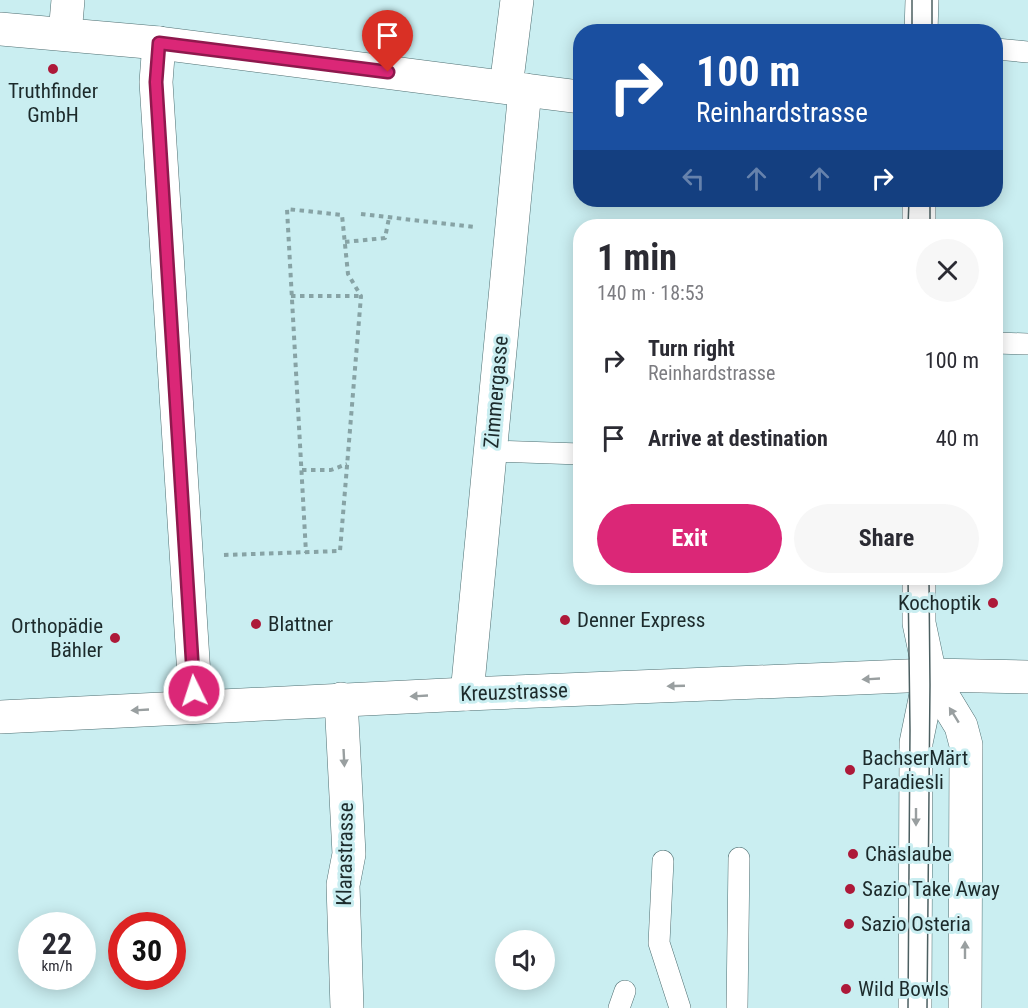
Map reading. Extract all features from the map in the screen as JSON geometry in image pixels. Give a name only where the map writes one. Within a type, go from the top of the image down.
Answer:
[{"type":"street","points":[[65,34],[68,0]]},
{"type":"street","name":"Zimmergasse","points":[[468,693],[491,451],[515,88],[517,0]]},
{"type":"street","points":[[921,24],[922,0]]},
{"type":"street","points":[[0,29],[159,43],[573,96]]},
{"type":"street","points":[[159,43],[156,82],[196,707]]},
{"type":"street","points":[[919,585],[919,623],[930,675],[961,726],[966,745],[965,1008]]},
{"type":"street","points":[[915,1008],[916,743],[930,675]]},
{"type":"street","name":"Kreuzstrasse","points":[[0,717],[468,693],[930,675],[1028,676]]},
{"type":"street","name":"Klarastrasse","points":[[341,699],[349,854],[343,885],[347,1008]]},
{"type":"lane","points":[[1003,50],[1028,52]]},
{"type":"lane","points":[[1003,343],[1028,344]]},
{"type":"lane","points":[[491,451],[573,454]]},
{"type":"lane","points":[[737,1008],[739,858]]},
{"type":"lane","points":[[663,861],[659,943],[680,1008]]},
{"type":"path","points":[[219,556],[306,553],[340,551],[361,296],[348,274],[342,215],[286,209],[306,553]]},
{"type":"path","points":[[361,214],[479,228]]},
{"type":"path","points":[[345,242],[386,238],[389,218]]},
{"type":"path","points":[[291,296],[361,296]]},
{"type":"path","points":[[302,470],[331,470],[347,464]]},
{"type":"tram line","points":[[912,0],[912,24]]},
{"type":"tram line","points":[[932,0],[932,24]]},
{"type":"tram line","points":[[908,219],[909,207]]},
{"type":"tram line","points":[[930,207],[930,219]]},
{"type":"tram line","points":[[908,585],[910,730],[908,1008]]},
{"type":"tram line","points":[[927,1008],[929,585]]},
{"type":"place","name":"Truthfinder GmbH","points":[[53,69]]},
{"type":"place","name":"Kochoptik","points":[[993,603]]},
{"type":"place","name":"Denner Express","points":[[565,620]]},
{"type":"place","name":"Blattner","points":[[256,624]]},
{"type":"place","name":"Orthopädie Bähler","points":[[115,638]]},
{"type":"place","name":"BachserMärt Paradiesli","points":[[850,770]]},
{"type":"place","name":"Chäslaube","points":[[853,854]]},
{"type":"place","name":"Sazio Take Away","points":[[850,889]]},
{"type":"place","name":"Sazio Osteria","points":[[849,924]]},
{"type":"place","name":"Wild Bowls","points":[[846,989]]},
{"type":"route","points":[[194,691],[156,82],[159,43],[388,72]]}]
